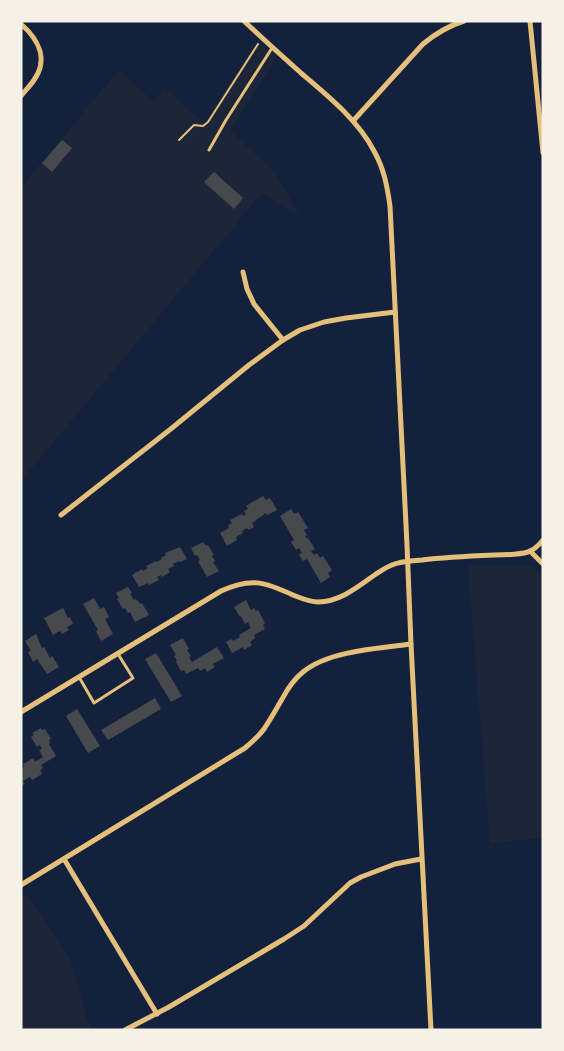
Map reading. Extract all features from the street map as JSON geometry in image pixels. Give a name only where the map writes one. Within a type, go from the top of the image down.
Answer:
[{"type":"street","points":[[244,21],[353,120],[373,149],[385,176],[390,206],[396,312],[430,1029]]},
{"type":"street","points":[[353,120],[423,44],[444,29],[464,21]]},
{"type":"street","points":[[530,21],[543,152]]},
{"type":"street","points":[[21,24],[34,38],[41,56],[40,68],[35,79],[21,96]]},
{"type":"street","points":[[244,272],[247,288],[254,304],[283,340]]},
{"type":"street","points":[[61,515],[283,340],[300,330],[324,322],[396,312]]},
{"type":"street","points":[[21,712],[232,586],[248,582],[263,583],[272,585],[307,601],[329,601],[341,597],[392,565],[433,558],[512,554],[530,551],[543,540]]},
{"type":"street","points":[[530,551],[543,564]]},
{"type":"street","points":[[21,885],[245,748],[263,730],[288,690],[304,671],[325,660],[347,653],[411,644]]},
{"type":"street","points":[[64,859],[157,1014]]},
{"type":"street","points":[[125,1030],[178,1003],[291,935],[304,926],[350,883],[372,872],[395,864],[422,859]]},
{"type":"lane","points":[[209,150],[272,48]]},
{"type":"lane","points":[[79,677],[94,703],[133,678],[118,654]]},
{"type":"path","points":[[179,140],[194,125],[203,126],[208,122],[258,44]]},
{"type":"shaded area","points":[[257,41],[277,57],[230,130],[276,174],[300,216],[262,193],[21,481],[21,187],[119,70],[154,102],[164,88],[204,123]]},
{"type":"shaded area","points":[[468,566],[531,566],[543,574],[543,838],[490,843]]},
{"type":"shaded area","points":[[27,894],[70,960],[87,1020],[93,1030],[21,1030],[21,897]]},
{"type":"building","points":[[62,140],[72,148],[52,172],[42,163]]},
{"type":"building","points":[[214,172],[243,198],[234,209],[204,182]]},
{"type":"building","points":[[263,496],[266,500],[270,498],[277,510],[267,515],[266,513],[252,523],[254,527],[242,531],[243,533],[236,537],[237,540],[227,546],[220,533],[229,528],[228,525],[232,523],[230,520],[246,514],[244,511],[248,509],[246,506]]},
{"type":"building","points":[[291,509],[294,514],[298,512],[308,528],[304,530],[307,535],[305,536],[315,549],[311,551],[314,555],[317,553],[320,558],[323,556],[332,570],[328,573],[330,577],[321,583],[307,559],[303,561],[299,555],[302,553],[299,548],[296,550],[291,542],[294,540],[280,516]]},
{"type":"building","points":[[203,542],[206,546],[208,545],[214,555],[212,556],[215,561],[213,562],[219,571],[207,577],[198,561],[200,560],[197,555],[195,556],[191,548]]},
{"type":"building","points":[[180,547],[187,559],[173,564],[174,566],[168,569],[170,572],[162,577],[161,575],[157,577],[159,580],[139,587],[132,575],[142,569],[143,571],[148,568],[146,566],[162,559],[166,555],[165,553]]},
{"type":"building","points":[[128,587],[134,600],[138,600],[140,604],[142,603],[149,615],[135,622],[130,612],[128,613],[125,608],[123,609],[117,599],[119,598],[116,593]]},
{"type":"building","points":[[94,598],[100,609],[104,607],[109,617],[105,619],[113,634],[101,641],[96,631],[98,630],[83,604]]},
{"type":"building","points":[[246,600],[251,610],[254,608],[256,611],[258,610],[265,623],[263,625],[265,629],[254,635],[255,638],[250,642],[252,645],[244,650],[243,647],[232,653],[226,642],[232,639],[233,641],[251,628],[248,622],[245,624],[234,607]]},
{"type":"building","points":[[63,608],[73,624],[67,627],[69,630],[62,634],[60,631],[53,635],[44,618]]},
{"type":"building","points":[[36,634],[42,648],[44,647],[50,658],[52,656],[59,667],[47,674],[37,659],[33,662],[28,652],[31,651],[25,641]]},
{"type":"building","points":[[183,638],[189,649],[187,650],[192,662],[217,647],[224,658],[213,664],[215,667],[207,672],[205,668],[200,671],[198,668],[186,674],[184,670],[181,671],[176,662],[177,660],[174,656],[176,655],[170,645]]},
{"type":"building","points":[[156,653],[182,696],[171,702],[145,659]]},
{"type":"building","points":[[155,698],[161,709],[108,740],[101,730]]},
{"type":"building","points":[[77,709],[100,746],[88,753],[66,716]]},
{"type":"building","points":[[41,728],[42,730],[45,729],[51,739],[49,744],[56,756],[41,765],[43,768],[40,770],[42,774],[32,780],[30,777],[23,781],[25,784],[21,786],[21,769],[24,767],[23,764],[33,758],[35,762],[43,757],[39,750],[42,749],[40,745],[37,747],[31,737],[34,735],[32,733]]}]
